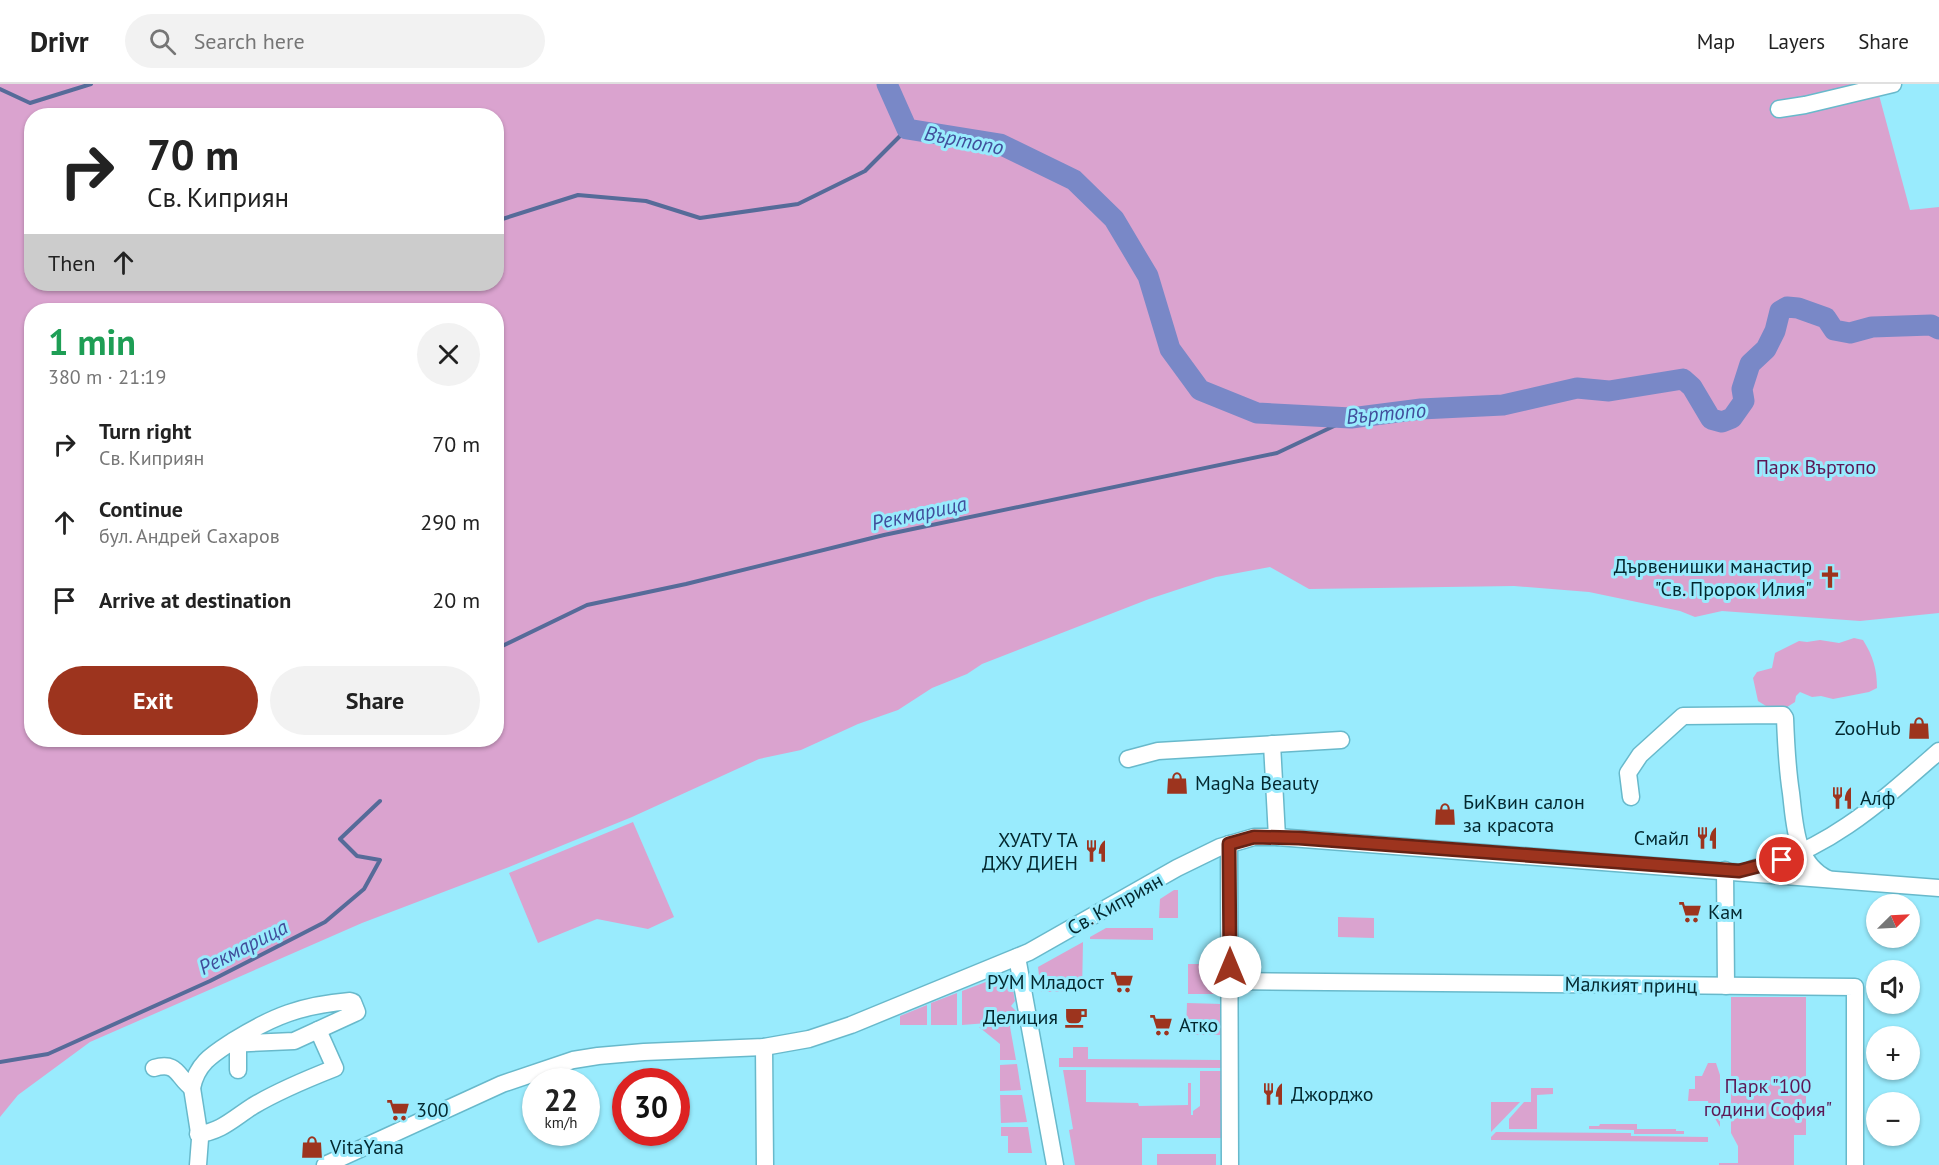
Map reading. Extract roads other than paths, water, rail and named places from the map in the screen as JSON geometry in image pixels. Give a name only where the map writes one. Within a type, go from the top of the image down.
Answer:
[{"type":"street","points":[[1779,109],[1893,84]]},
{"type":"street","points":[[1631,797],[1628,773],[1641,755],[1683,716],[1783,715],[1785,718],[1786,770],[1795,832],[1808,849],[1832,872],[1855,882]]},
{"type":"street","points":[[1128,759],[1158,752],[1341,740]]},
{"type":"street","points":[[1272,744],[1277,837]]},
{"type":"street","points":[[1726,986],[1732,871],[1764,866],[1808,849],[1866,814],[1939,751]]},
{"type":"street","name":"Св. Киприян","points":[[324,1165],[502,1084],[573,1060],[644,1052],[764,1047],[809,1039],[851,1025],[1017,957],[1186,864],[1229,844],[1254,837],[1939,888]]},
{"type":"street","points":[[1229,844],[1230,1165]]},
{"type":"street","points":[[1808,849],[1809,864],[1817,874],[1829,880]]},
{"type":"street","points":[[1017,957],[1055,1165]]},
{"type":"street","name":"Малкият принц","points":[[1230,981],[1855,987],[1855,1165]]},
{"type":"street","points":[[186,1082],[194,1077],[214,1053],[233,1044],[256,1026],[292,1011],[317,1004],[350,1001],[356,1007],[357,1012],[294,1041],[233,1044]]},
{"type":"street","points":[[198,1134],[210,1133],[223,1127],[252,1107],[282,1091],[335,1068],[318,1030]]},
{"type":"street","points":[[233,1044],[238,1070]]},
{"type":"street","points":[[764,1047],[765,1165]]},
{"type":"street","points":[[154,1068],[168,1066],[186,1082],[198,1134],[198,1165]]},
{"type":"waterway","points":[[0,89],[30,103],[91,84]]},
{"type":"waterway","name":"Въртопо","points":[[887,84],[907,129],[1000,144],[1074,180],[1114,219],[1148,276],[1170,349],[1200,390],[1257,413],[1351,418],[1421,409],[1503,405],[1577,388],[1609,391],[1683,379],[1692,387],[1711,419],[1722,422],[1732,418],[1744,401],[1742,389],[1750,364],[1766,349],[1775,331],[1780,311],[1787,307],[1798,308],[1826,318],[1834,330],[1850,333],[1872,327],[1931,325],[1939,329]]},
{"type":"waterway","points":[[504,218],[578,195],[646,201],[700,218],[798,204],[865,171],[907,129]]},
{"type":"waterway","name":"Рекмарица","points":[[504,645],[587,605],[686,584],[884,535],[1277,453],[1351,418]]},
{"type":"waterway","name":"Рекмарица","points":[[0,1062],[48,1054],[210,981],[325,922],[364,889],[380,860],[357,856],[340,839],[380,801]]},
{"type":"place","name":"Дървенишки манастир \"Св. Пророк Илия\"","points":[[1830,577]]},
{"type":"place","name":"ZooHub","points":[[1919,728]]},
{"type":"place","name":"MagNa Beauty","points":[[1177,783]]},
{"type":"place","name":"Алф","points":[[1842,798]]},
{"type":"place","name":"БиКвин салон за красота","points":[[1445,814]]},
{"type":"place","name":"Смайл","points":[[1707,838]]},
{"type":"place","name":"ХУАТУ ТА ДЖУ ДИЕН","points":[[1096,851]]},
{"type":"place","name":"Кам","points":[[1690,912]]},
{"type":"place","name":"РУМ Младост","points":[[1122,982]]},
{"type":"place","name":"Делиция","points":[[1076,1017]]},
{"type":"place","name":"Атко","points":[[1161,1025]]},
{"type":"place","name":"Джорджо","points":[[1273,1094]]},
{"type":"place","name":"300","points":[[398,1110]]},
{"type":"place","name":"VitaYana","points":[[312,1147]]},
{"type":"park label","name":"Парк Въртопо","points":[[1816,467]]},
{"type":"park label","name":"Парк \"100 години София\"","points":[[1768,1098]]}]
